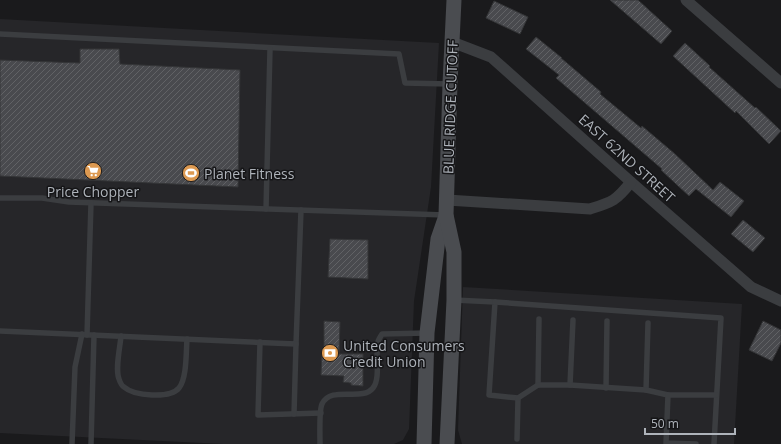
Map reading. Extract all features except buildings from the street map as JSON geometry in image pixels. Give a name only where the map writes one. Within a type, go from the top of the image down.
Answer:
[{"type":"main road","name":"BLUE RIDGE CUTOFF","points":[[424,444],[427,333],[438,239],[446,215],[454,0]]},
{"type":"main road","name":"BLUE RIDGE CUTOFF","points":[[446,215],[454,252],[454,300],[447,444]]},
{"type":"street","points":[[686,0],[781,83]]},
{"type":"street","name":"EAST 62ND STREET","points":[[452,42],[491,56],[751,288],[781,301]]},
{"type":"street","points":[[447,200],[590,209],[612,202],[621,195],[631,182]]},
{"type":"lane","points":[[0,34],[399,54],[405,83],[450,84]]},
{"type":"lane","points":[[266,209],[270,48]]},
{"type":"lane","points":[[0,198],[42,198],[69,202],[92,203],[446,215]]},
{"type":"lane","points":[[72,444],[75,367],[84,334],[92,203]]},
{"type":"lane","points":[[294,414],[301,210]]},
{"type":"lane","points":[[454,300],[721,318],[714,444]]},
{"type":"lane","points":[[495,302],[489,394],[518,398],[538,386],[570,385],[646,390],[668,394],[716,395]]},
{"type":"lane","points":[[538,386],[539,319]]},
{"type":"lane","points":[[570,385],[573,320]]},
{"type":"lane","points":[[606,388],[607,321]]},
{"type":"lane","points":[[646,390],[648,323]]},
{"type":"lane","points":[[0,331],[296,344]]},
{"type":"lane","points":[[320,444],[322,405],[326,398],[339,394],[359,394],[372,390],[376,384],[378,342],[382,334],[427,333]]},
{"type":"lane","points":[[91,444],[94,335]]},
{"type":"lane","points":[[121,336],[118,371],[119,378],[123,387],[136,394],[169,394],[179,388],[185,372],[187,339]]},
{"type":"lane","points":[[260,342],[258,415],[321,413]]},
{"type":"lane","points":[[668,394],[666,443],[696,444]]},
{"type":"lane","points":[[518,398],[518,439]]},
{"type":"shaded area","points":[[0,19],[439,43],[431,187],[414,301],[409,429],[403,440],[394,444],[223,444],[0,433]]},
{"type":"shaded area","points":[[463,287],[742,304],[734,444],[462,444],[458,430]]},
{"type":"place","name":"Price Chopper","points":[[93,171]]},
{"type":"place","name":"Planet Fitness","points":[[191,173]]},
{"type":"place","name":"United Consumers Credit Union","points":[[330,353]]}]
